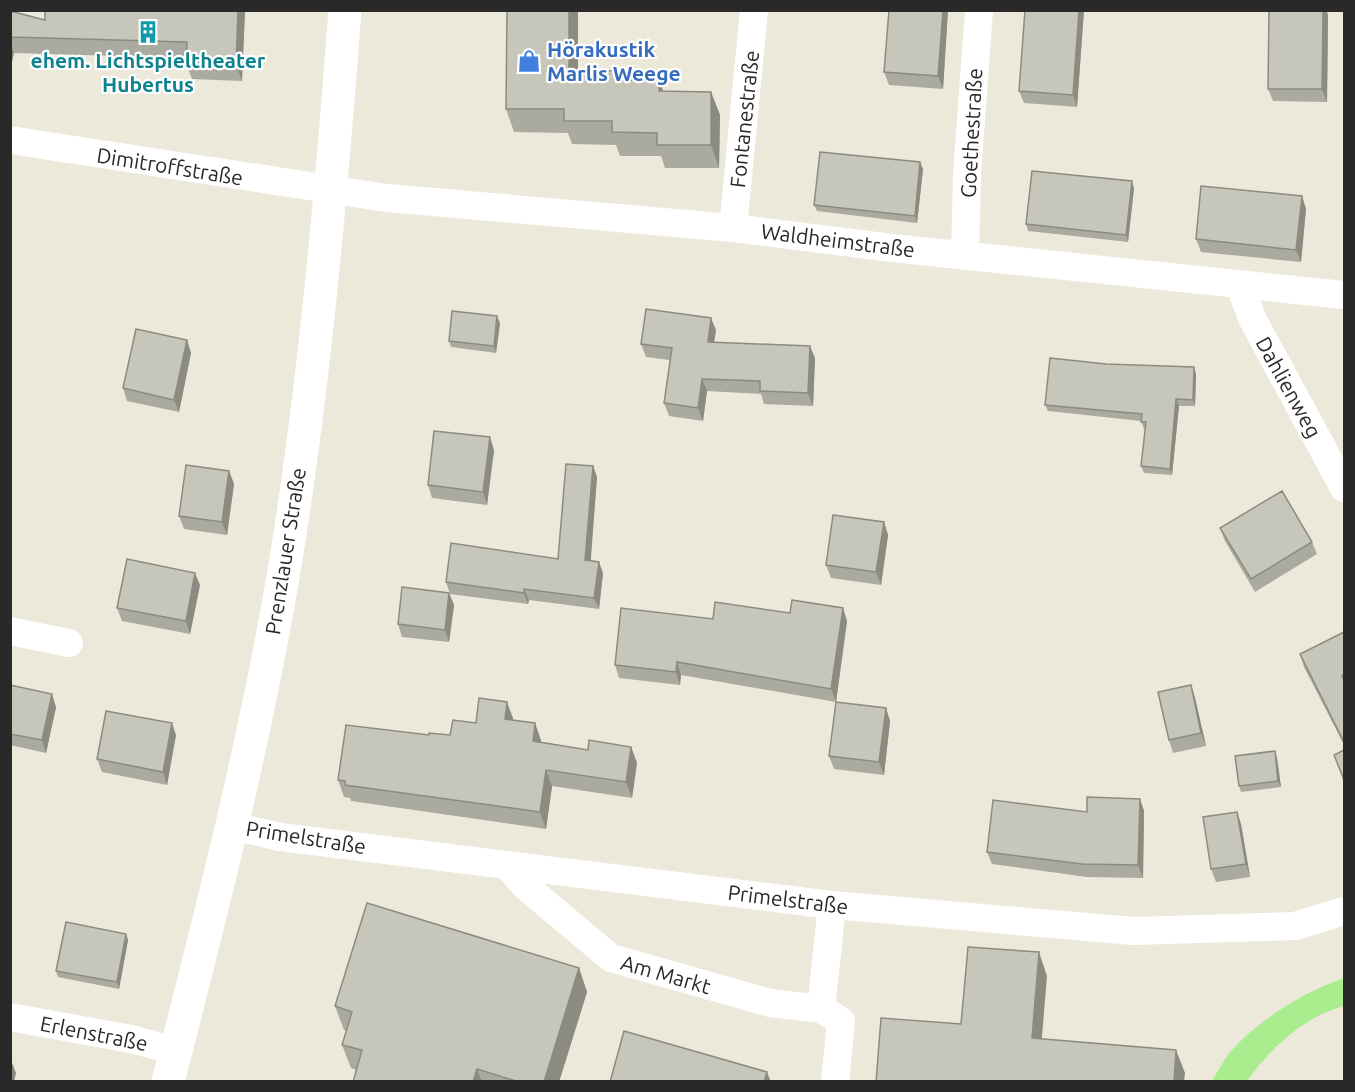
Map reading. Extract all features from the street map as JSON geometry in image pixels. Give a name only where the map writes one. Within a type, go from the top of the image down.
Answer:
[{"type":"main road","name":"Prenzlauer Straße","points":[[172,1066],[232,826],[286,555],[300,462],[331,190],[345,10]]},
{"type":"street","name":"Fontanestraße","points":[[733,228],[754,10]]},
{"type":"street","name":"Goethestraße","points":[[965,255],[967,175],[979,10]]},
{"type":"street","name":"Dimitroffstraße","points":[[10,140],[331,190]]},
{"type":"street","name":"Waldheimstraße","points":[[331,190],[387,198],[733,228],[1239,284],[1344,292]]},
{"type":"street","name":"Dahlienweg","points":[[1239,284],[1253,320],[1344,488]]},
{"type":"street","points":[[10,631],[69,643]]},
{"type":"street","name":"Primelstraße","points":[[232,826],[280,837],[832,905],[1132,931],[1295,926],[1344,911]]},
{"type":"street","name":"Am Markt","points":[[508,866],[525,886],[611,958],[770,1003],[821,1009]]},
{"type":"street","points":[[832,905],[821,1009],[841,1021],[835,1082]]},
{"type":"street","name":"Erlenstraße","points":[[10,1017],[130,1039],[172,1066]]},
{"type":"green space","points":[[1344,978],[1344,1006],[1315,1018],[1289,1035],[1247,1081],[1212,1081],[1229,1054],[1256,1027],[1299,998]]},
{"type":"building","name":"ehem. Lichtspieltheater Hubertus","points":[[45,10],[238,10],[236,64],[186,63],[187,42],[10,37],[10,11],[45,20]]},
{"type":"building","points":[[507,10],[569,10],[569,70],[617,71],[617,80],[659,80],[659,91],[711,92],[711,145],[657,145],[657,133],[612,132],[612,121],[564,121],[564,109],[506,109]]},
{"type":"building","points":[[889,10],[943,10],[938,76],[884,72]]},
{"type":"building","points":[[1025,10],[1079,10],[1073,95],[1019,91]]},
{"type":"building","points":[[1269,10],[1323,10],[1322,89],[1268,89]]},
{"type":"building","points":[[820,152],[920,162],[915,216],[814,205]]},
{"type":"building","points":[[1032,171],[1132,181],[1126,235],[1026,224]]},
{"type":"building","points":[[1201,186],[1302,196],[1296,250],[1196,239]]},
{"type":"building","points":[[646,309],[711,318],[708,342],[810,346],[808,393],[760,391],[760,381],[702,379],[698,408],[664,403],[672,348],[641,344]]},
{"type":"building","points":[[452,311],[497,316],[494,346],[449,341]]},
{"type":"building","points":[[136,329],[187,340],[174,400],[123,388]]},
{"type":"building","points":[[1050,358],[1106,364],[1194,367],[1193,400],[1176,399],[1170,469],[1141,466],[1146,422],[1141,422],[1142,414],[1045,405]]},
{"type":"building","points":[[434,431],[490,437],[483,492],[428,485]]},
{"type":"building","points":[[566,464],[593,466],[585,560],[599,562],[594,598],[524,589],[524,593],[446,582],[451,543],[558,559]]},
{"type":"building","points":[[186,465],[229,471],[222,522],[179,516]]},
{"type":"building","points":[[1282,491],[1312,542],[1251,579],[1220,528]]},
{"type":"building","points":[[833,515],[884,522],[876,572],[826,565]]},
{"type":"building","points":[[127,559],[195,573],[186,621],[117,608]]},
{"type":"building","points":[[402,587],[449,593],[445,630],[398,624]]},
{"type":"building","points":[[792,600],[843,608],[831,689],[677,662],[676,672],[615,665],[621,608],[713,619],[715,602],[790,613]]},
{"type":"building","points":[[1344,632],[1344,674],[1342,676],[1344,681],[1344,742],[1300,654]]},
{"type":"building","points":[[10,685],[52,694],[42,740],[10,734]]},
{"type":"building","points":[[1191,685],[1201,733],[1169,740],[1158,692]]},
{"type":"building","points":[[479,698],[507,702],[505,719],[535,723],[533,741],[588,750],[589,740],[631,747],[626,782],[546,770],[540,812],[345,785],[345,781],[338,780],[346,725],[429,735],[429,733],[450,735],[453,720],[476,723]]},
{"type":"building","points":[[836,702],[886,708],[879,762],[829,756]]},
{"type":"building","points":[[106,711],[172,723],[163,772],[97,759]]},
{"type":"building","points":[[1344,750],[1344,780],[1334,755]]},
{"type":"building","points":[[1275,751],[1278,781],[1239,786],[1235,756]]},
{"type":"building","points":[[1087,797],[1140,799],[1138,865],[1082,864],[987,852],[993,800],[1087,812]]},
{"type":"building","points":[[1237,812],[1246,864],[1211,869],[1203,817]]},
{"type":"building","points":[[367,903],[579,968],[544,1082],[519,1082],[477,1069],[473,1082],[353,1082],[362,1050],[342,1045],[352,1012],[335,1006]]},
{"type":"building","points":[[66,922],[126,934],[117,982],[56,971]]},
{"type":"building","points":[[968,947],[1039,952],[1032,1038],[1176,1050],[1174,1082],[876,1082],[881,1018],[961,1024]]},
{"type":"building","points":[[624,1031],[767,1072],[764,1082],[610,1082]]},
{"type":"place","name":"ehem. Lichtspieltheater Hubertus","points":[[148,32]]},
{"type":"place","name":"Hörakustik Marlis Weege","points":[[529,61]]}]
